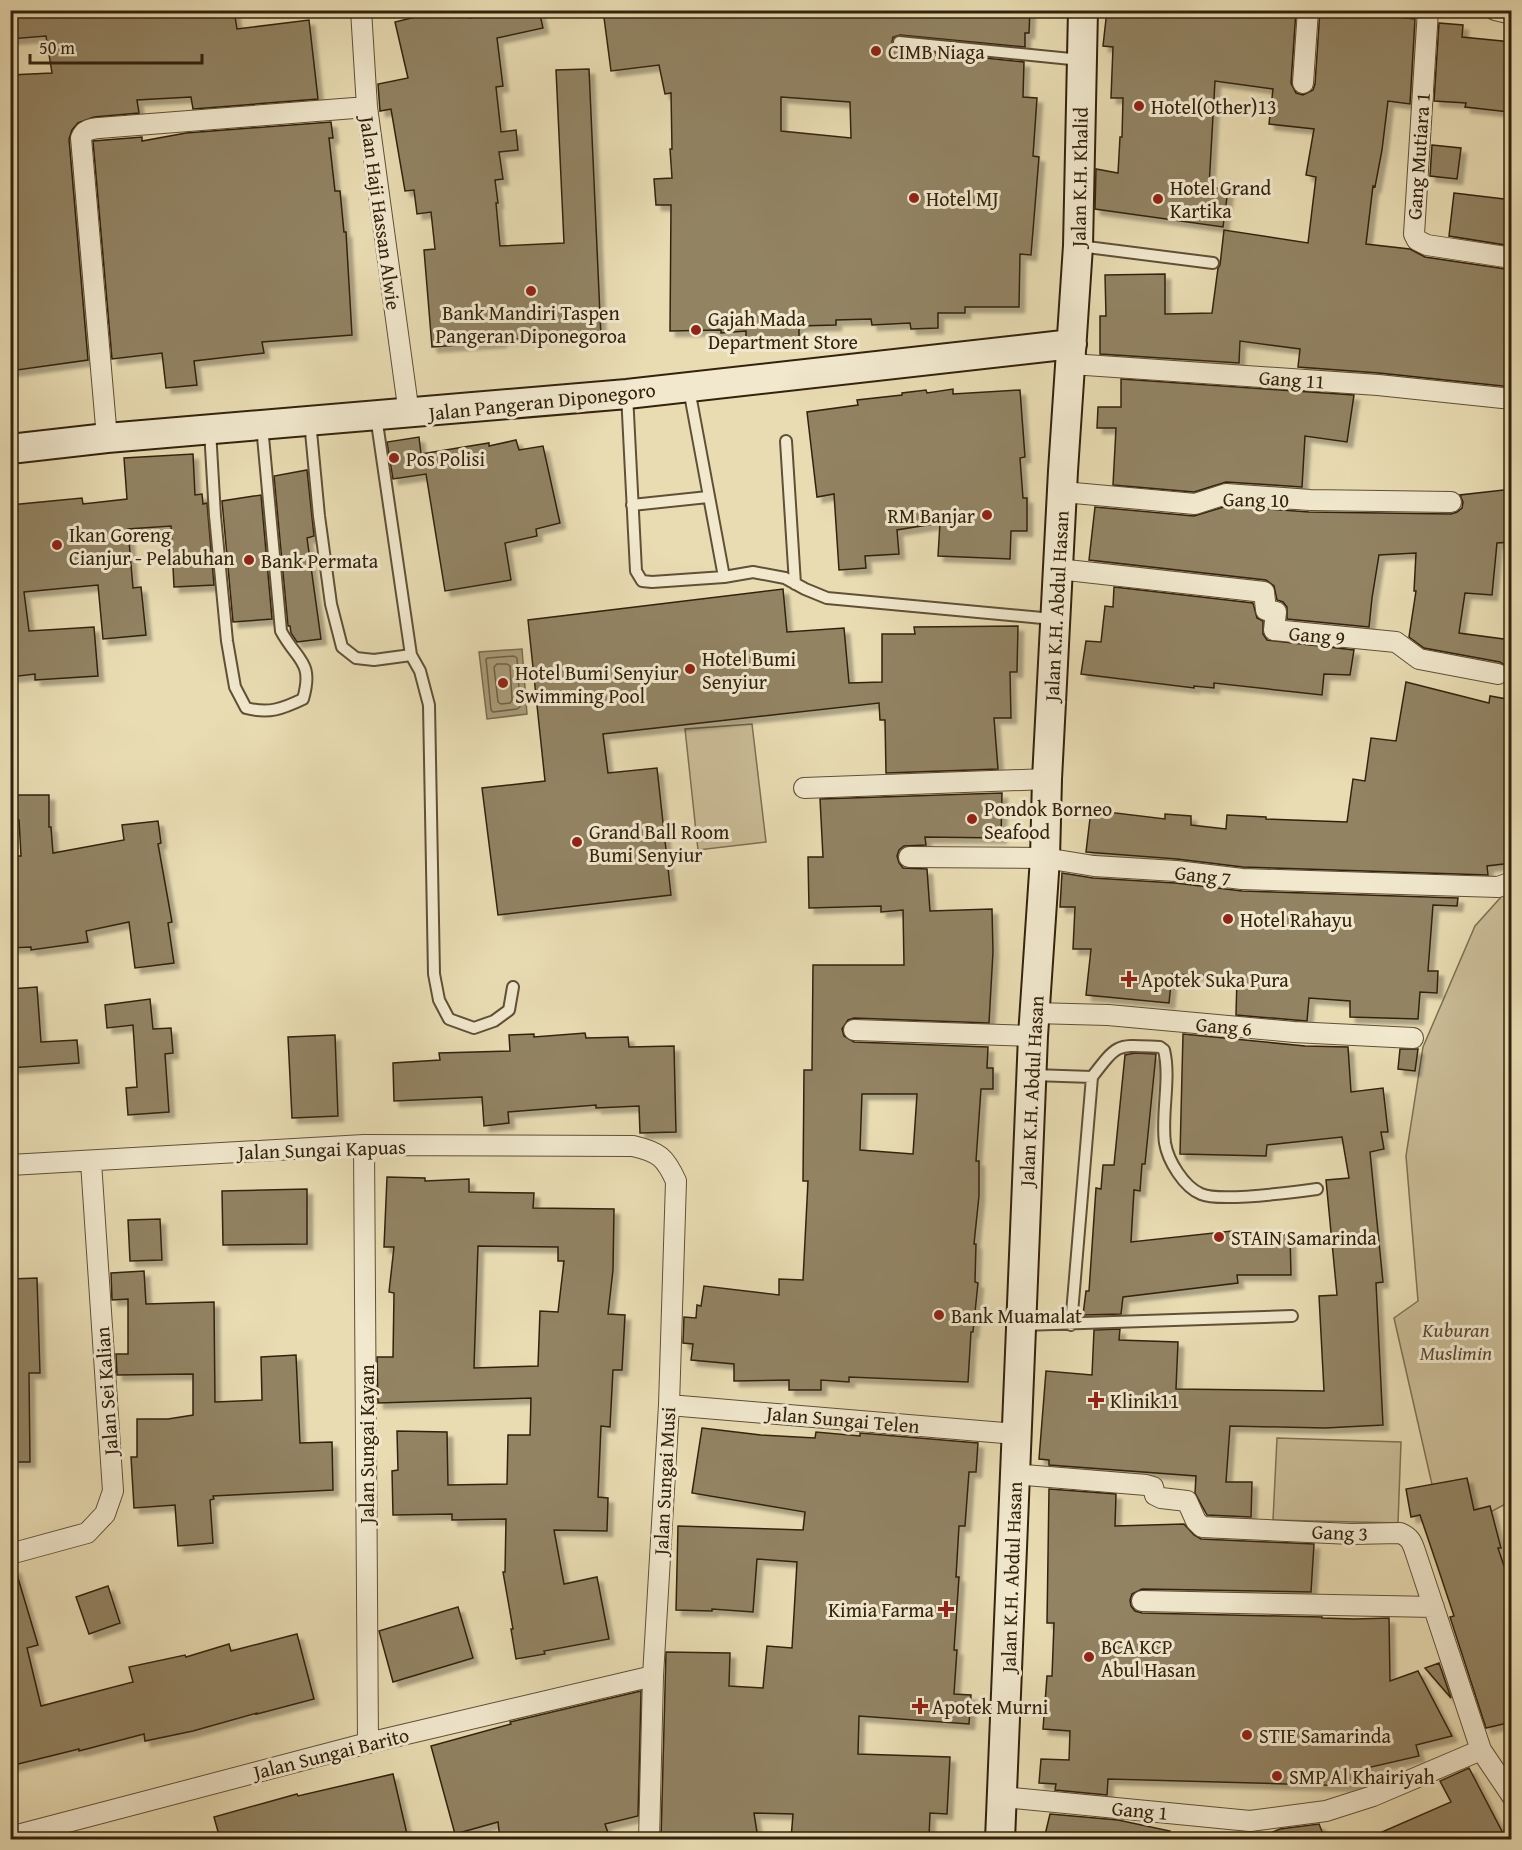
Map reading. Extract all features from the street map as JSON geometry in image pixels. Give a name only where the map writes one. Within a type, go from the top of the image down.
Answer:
[{"type":"street","name":"Jalan Haji Hassan Alwie","points":[[361,10],[367,107],[409,414]]},
{"type":"street","name":"Jalan K.H. Khalid","points":[[1072,354],[1078,246],[1083,10]]},
{"type":"street","points":[[1303,83],[1308,10]]},
{"type":"street","name":"Gang Mutiara 1","points":[[1428,10],[1414,234],[1417,240],[1427,245],[1512,258]]},
{"type":"street","points":[[1495,10],[1512,14]]},
{"type":"street","points":[[107,438],[81,138],[83,133],[90,129],[367,107]]},
{"type":"street","name":"Jalan Pangeran Diponegoro","points":[[10,448],[409,414],[627,394],[688,386],[1072,354]]},
{"type":"street","name":"Gang 11","points":[[1072,354],[1512,399]]},
{"type":"street","name":"Jalan K.H. Abdul Hasan","points":[[1000,1839],[1031,1075],[1072,354]]},
{"type":"street","name":"Gang 10","points":[[1063,492],[1195,504],[1226,494],[1310,500],[1451,502]]},
{"type":"street","name":"Gang 9","points":[[1058,569],[1264,592],[1266,610],[1276,612],[1274,630],[1396,642],[1419,659],[1498,674]]},
{"type":"street","points":[[804,788],[1047,779]]},
{"type":"street","name":"Gang 7","points":[[909,856],[1045,858],[1094,866],[1176,871],[1242,879],[1505,884]]},
{"type":"street","name":"Gang 6","points":[[854,1030],[1034,1024],[1108,1015],[1294,1032],[1413,1038]]},
{"type":"street","name":"Jalan Sungai Kapuas","points":[[10,1166],[364,1145],[633,1146]]},
{"type":"street","name":"Jalan Sungai Kayan","points":[[364,1145],[368,1743]]},
{"type":"street","name":"Jalan Sungai Musi","points":[[633,1146],[651,1150],[668,1163],[676,1181],[669,1405],[653,1676],[650,1839]]},
{"type":"street","name":"Jalan Sei Kalian","points":[[10,1554],[87,1533],[105,1514],[113,1491],[92,1162]]},
{"type":"street","name":"Jalan Sungai Telen","points":[[669,1405],[1016,1434]]},
{"type":"street","name":"Gang 3","points":[[1014,1474],[1146,1485],[1153,1487],[1155,1495],[1161,1498],[1187,1502],[1196,1521],[1202,1527],[1351,1534],[1400,1533],[1407,1536],[1412,1541],[1481,1750],[1512,1796]]},
{"type":"street","points":[[1142,1602],[1434,1607]]},
{"type":"street","name":"Jalan Sungai Barito","points":[[10,1837],[368,1743],[653,1676]]},
{"type":"street","name":"Gang 1","points":[[1003,1797],[1250,1821],[1326,1811],[1373,1796],[1481,1750]]},
{"type":"lane","points":[[899,42],[1081,60]]},
{"type":"lane","points":[[1078,246],[1213,263]]},
{"type":"lane","points":[[688,386],[724,577]]},
{"type":"lane","points":[[627,394],[636,571],[642,581],[724,577],[753,572],[785,578],[827,598],[1056,619]]},
{"type":"lane","points":[[376,416],[411,655],[420,671],[429,705],[434,974],[439,1000],[449,1019],[474,1028],[494,1021],[509,1010],[513,987]]},
{"type":"lane","points":[[310,421],[319,516],[331,604],[342,647],[356,658],[374,660],[411,655]]},
{"type":"lane","points":[[210,430],[215,516],[227,641],[235,687],[246,708],[261,712],[283,709],[303,699],[308,682],[304,662],[281,631],[262,426]]},
{"type":"lane","points":[[786,441],[795,584]]},
{"type":"lane","points":[[632,505],[708,497]]},
{"type":"lane","points":[[1071,1325],[1092,1077],[1119,1047],[1160,1047],[1164,1050],[1165,1142],[1172,1166],[1199,1193],[1210,1197],[1228,1197],[1317,1189]]},
{"type":"lane","points":[[1031,1075],[1092,1077]]},
{"type":"lane","points":[[1022,1325],[1292,1316]]},
{"type":"green space","points":[[752,724],[766,842],[698,850],[685,729]]},
{"type":"green space","name":"Kuburan Muslimin","points":[[1511,886],[1511,1501],[1444,1537],[1394,1318],[1418,1301],[1406,1156],[1423,1047],[1475,926]]},
{"type":"green space","points":[[1277,1438],[1401,1442],[1398,1523],[1273,1520]]},
{"type":"water","name":"Hotel Bumi Senyiur Swimming Pool","points":[[522,649],[527,714],[487,719],[479,652]]},
{"type":"building","points":[[10,10],[234,10],[237,29],[309,20],[318,99],[193,109],[191,97],[137,100],[139,113],[94,117],[78,123],[69,139],[88,360],[10,371],[10,75],[52,73],[46,36],[10,39]]},
{"type":"building","points":[[444,10],[469,10],[470,18],[504,10],[539,10],[543,28],[497,38],[503,86],[496,87],[501,132],[516,130],[518,150],[499,152],[503,179],[495,180],[500,246],[564,243],[556,70],[589,69],[601,337],[501,339],[501,342],[432,347],[424,250],[435,249],[431,212],[417,214],[414,190],[405,191],[391,109],[380,111],[378,84],[408,78],[395,22]]},
{"type":"building","points":[[603,10],[1030,10],[1029,33],[1025,33],[1025,47],[900,35],[893,37],[892,42],[894,48],[898,49],[1024,62],[1023,97],[1037,98],[1033,156],[1039,157],[1031,255],[1020,254],[1019,307],[965,307],[965,313],[938,313],[938,328],[911,329],[910,323],[872,325],[871,319],[836,320],[836,325],[799,326],[799,339],[746,340],[746,331],[721,333],[721,330],[670,331],[671,205],[656,205],[654,179],[672,178],[671,93],[665,94],[659,65],[611,71]],"holes":[[[781,97],[850,102],[851,138],[781,131]]]},
{"type":"building","points":[[1107,10],[1296,10],[1291,83],[1296,93],[1303,95],[1313,90],[1315,84],[1320,10],[1340,10],[1415,19],[1410,104],[1388,101],[1382,150],[1375,187],[1373,186],[1366,244],[1410,249],[1425,257],[1512,270],[1512,387],[1298,367],[1300,349],[1240,341],[1239,363],[1100,354],[1100,316],[1106,316],[1105,275],[1165,274],[1165,314],[1212,313],[1224,230],[1308,243],[1316,177],[1306,175],[1314,129],[1269,124],[1273,89],[1215,81],[1209,187],[1228,190],[1223,227],[1095,209],[1096,169],[1118,173],[1120,137],[1122,137],[1123,98],[1111,98],[1113,47],[1103,46]]},
{"type":"building","points":[[1439,23],[1463,25],[1462,37],[1512,42],[1512,95],[1509,112],[1465,107],[1466,103],[1434,101]]},
{"type":"building","points":[[331,122],[333,138],[329,138],[335,191],[340,191],[344,232],[346,232],[352,335],[262,342],[264,353],[194,361],[197,385],[166,388],[162,353],[112,359],[93,141],[142,137],[142,141],[186,133]]},
{"type":"building","points":[[1432,145],[1461,148],[1457,179],[1430,176]]},
{"type":"building","points":[[1454,193],[1512,200],[1509,229],[1512,230],[1512,246],[1449,236]]},
{"type":"building","points":[[1121,379],[1354,395],[1347,442],[1305,436],[1302,487],[1226,482],[1194,492],[1113,485],[1116,428],[1097,428],[1098,407],[1121,407]]},
{"type":"building","points":[[953,389],[953,394],[1020,390],[1025,457],[1020,458],[1023,498],[1027,498],[1027,531],[1011,531],[1010,559],[938,556],[940,523],[897,530],[899,554],[865,556],[866,568],[839,570],[834,494],[817,497],[807,412],[858,405],[857,400],[926,390],[927,393]]},
{"type":"building","points":[[419,437],[421,454],[489,443],[489,446],[516,440],[519,450],[543,446],[560,523],[536,529],[537,536],[505,543],[511,580],[445,591],[426,474],[393,479],[387,442]]},
{"type":"building","points":[[193,454],[195,495],[202,494],[203,504],[207,503],[214,585],[174,587],[171,526],[128,529],[133,588],[141,587],[146,635],[103,639],[98,585],[24,592],[29,631],[94,627],[98,676],[35,680],[35,674],[10,677],[10,505],[82,498],[83,504],[127,499],[124,458]]},
{"type":"building","points":[[307,470],[314,536],[307,538],[321,639],[297,642],[288,626],[274,476]]},
{"type":"building","points":[[1512,489],[1512,542],[1497,543],[1492,595],[1465,593],[1459,633],[1511,640],[1509,668],[1500,662],[1424,648],[1409,637],[1416,591],[1414,591],[1416,553],[1379,555],[1369,627],[1287,619],[1287,607],[1283,602],[1277,600],[1274,586],[1266,580],[1089,560],[1095,507],[1194,516],[1227,506],[1309,512],[1451,514],[1462,508],[1463,502],[1460,495]]},
{"type":"building","name":"Bank Permata","points":[[261,495],[272,619],[233,622],[222,501]]},
{"type":"building","points":[[1114,587],[1253,603],[1257,618],[1263,621],[1263,634],[1267,640],[1354,650],[1350,675],[1324,674],[1322,695],[1214,683],[1214,688],[1194,686],[1194,688],[1081,674],[1086,641],[1101,642],[1105,606],[1113,607]]},
{"type":"building","points":[[783,589],[787,632],[844,628],[849,683],[882,682],[882,634],[915,634],[914,627],[1018,626],[1017,672],[1010,672],[1011,718],[994,718],[998,769],[886,773],[885,720],[880,720],[879,703],[603,734],[608,773],[657,768],[671,895],[498,915],[482,788],[545,781],[528,620]]},
{"type":"building","points":[[1406,682],[1489,703],[1490,696],[1512,700],[1512,747],[1505,779],[1512,779],[1510,835],[1512,863],[1487,866],[1488,875],[1243,867],[1086,852],[1091,810],[1165,819],[1165,814],[1191,816],[1191,825],[1226,829],[1227,815],[1347,822],[1353,779],[1365,781],[1371,738],[1396,741]]},
{"type":"building","points":[[1002,793],[1001,838],[925,837],[926,845],[904,846],[899,850],[897,856],[903,868],[927,869],[930,911],[992,909],[993,952],[989,1023],[854,1018],[848,1020],[842,1029],[844,1036],[854,1042],[988,1047],[987,1068],[993,1068],[993,1089],[981,1089],[976,1161],[979,1161],[979,1196],[974,1244],[976,1244],[975,1282],[978,1283],[973,1332],[971,1332],[968,1382],[849,1377],[849,1382],[821,1380],[821,1390],[789,1390],[789,1380],[734,1381],[734,1364],[691,1360],[693,1344],[683,1343],[684,1317],[696,1318],[697,1305],[701,1306],[704,1286],[779,1295],[779,1279],[803,1280],[808,1181],[803,1181],[804,1070],[812,1070],[813,965],[904,965],[903,910],[881,912],[881,906],[809,908],[808,857],[823,857],[820,799]],"holes":[[[862,1094],[917,1094],[913,1154],[860,1150]]]},
{"type":"building","points":[[10,795],[49,795],[49,827],[51,827],[53,853],[124,840],[122,825],[158,821],[161,843],[158,844],[172,922],[168,923],[174,963],[135,968],[129,922],[86,931],[88,942],[31,950],[31,947],[10,948],[10,856],[21,856],[19,820],[16,820],[16,814],[10,815]]},
{"type":"building","points":[[1062,873],[1093,878],[1175,883],[1242,891],[1458,898],[1457,906],[1433,905],[1428,971],[1438,971],[1437,993],[1420,992],[1418,1019],[1350,1017],[1350,1001],[1309,998],[1307,1021],[1236,1015],[1237,977],[1172,974],[1169,1003],[1086,995],[1091,949],[1073,949],[1075,907],[1060,907]]},
{"type":"building","points":[[37,987],[41,1042],[77,1040],[79,1063],[10,1068],[10,989]]},
{"type":"building","points":[[150,999],[153,1029],[171,1028],[173,1053],[165,1054],[169,1112],[128,1115],[126,1088],[137,1087],[133,1025],[107,1028],[105,1005]]},
{"type":"building","points":[[585,1033],[586,1038],[628,1037],[629,1047],[674,1046],[676,1132],[640,1133],[639,1106],[596,1108],[596,1105],[508,1112],[509,1123],[484,1126],[482,1097],[394,1101],[393,1063],[440,1060],[439,1053],[510,1051],[509,1035],[534,1034],[534,1037]]},
{"type":"building","points":[[1183,1034],[1305,1046],[1348,1047],[1351,1092],[1383,1088],[1388,1132],[1381,1132],[1384,1149],[1370,1152],[1383,1282],[1376,1283],[1383,1425],[1325,1428],[1230,1426],[1226,1482],[1252,1482],[1251,1517],[1207,1515],[1195,1493],[1196,1476],[1049,1465],[1049,1460],[1039,1459],[1046,1371],[1092,1375],[1094,1330],[1120,1329],[1119,1340],[1178,1342],[1176,1389],[1324,1391],[1319,1296],[1337,1295],[1326,1180],[1349,1178],[1342,1137],[1267,1145],[1266,1156],[1180,1154]]},
{"type":"building","points":[[335,1035],[338,1116],[292,1118],[288,1037]]},
{"type":"building","points":[[1400,1049],[1418,1049],[1415,1071],[1398,1069]]},
{"type":"building","points":[[1156,1054],[1145,1164],[1142,1164],[1140,1191],[1134,1190],[1131,1242],[1232,1231],[1232,1235],[1290,1235],[1291,1275],[1237,1275],[1238,1283],[1123,1297],[1121,1314],[1083,1315],[1086,1291],[1089,1291],[1096,1188],[1101,1189],[1103,1165],[1114,1165],[1125,1055]]},
{"type":"building","points":[[387,1177],[425,1178],[425,1181],[469,1179],[469,1192],[534,1193],[533,1208],[614,1209],[613,1270],[608,1314],[625,1315],[622,1370],[613,1370],[610,1427],[601,1426],[598,1497],[608,1498],[607,1531],[554,1530],[564,1584],[597,1577],[609,1639],[544,1651],[545,1654],[516,1659],[503,1572],[505,1572],[506,1519],[452,1520],[452,1514],[393,1515],[392,1471],[398,1470],[397,1431],[447,1432],[448,1485],[507,1484],[508,1435],[530,1435],[531,1398],[378,1403],[377,1357],[393,1357],[394,1293],[389,1292],[394,1247],[384,1247]],"holes":[[[478,1246],[558,1247],[558,1261],[564,1261],[558,1312],[540,1311],[538,1366],[474,1368]]]},
{"type":"building","points":[[307,1189],[307,1244],[223,1245],[222,1191]]},
{"type":"building","points":[[160,1219],[162,1260],[130,1261],[128,1220]]},
{"type":"building","points":[[144,1271],[146,1304],[214,1302],[215,1402],[262,1400],[261,1357],[296,1355],[300,1443],[332,1442],[333,1490],[213,1496],[214,1499],[210,1500],[213,1543],[178,1546],[175,1505],[134,1508],[131,1457],[137,1457],[137,1419],[168,1419],[193,1415],[193,1374],[117,1375],[116,1354],[128,1354],[128,1299],[112,1300],[111,1273]]},
{"type":"building","points":[[37,1278],[40,1373],[29,1373],[30,1462],[10,1462],[10,1279]]},
{"type":"building","points":[[702,1428],[815,1438],[816,1432],[860,1436],[860,1433],[978,1443],[976,1472],[969,1472],[965,1526],[959,1526],[956,1577],[959,1577],[954,1650],[957,1650],[954,1694],[971,1695],[969,1724],[859,1716],[858,1754],[950,1757],[947,1814],[930,1813],[929,1839],[791,1839],[793,1814],[754,1813],[758,1839],[661,1839],[666,1652],[730,1653],[729,1686],[763,1688],[767,1646],[792,1648],[797,1562],[757,1559],[753,1612],[712,1609],[712,1611],[676,1610],[678,1526],[803,1530],[805,1512],[692,1493]]},
{"type":"building","points":[[1467,1478],[1474,1510],[1490,1506],[1501,1548],[1498,1548],[1512,1590],[1512,1722],[1486,1728],[1450,1617],[1454,1616],[1438,1568],[1420,1515],[1411,1517],[1406,1489]]},
{"type":"building","points":[[1049,1489],[1116,1494],[1115,1526],[1184,1524],[1201,1539],[1314,1544],[1311,1592],[1142,1589],[1132,1594],[1131,1606],[1135,1611],[1142,1613],[1389,1618],[1390,1681],[1418,1671],[1452,1736],[1416,1745],[1419,1756],[1358,1770],[1358,1786],[1108,1779],[1107,1795],[1055,1790],[1056,1784],[1039,1783],[1041,1759],[1069,1760],[1070,1731],[1043,1729],[1047,1676],[1052,1676],[1054,1623],[1047,1623]]},
{"type":"building","points":[[15,1568],[38,1645],[27,1648],[41,1706],[133,1682],[129,1667],[185,1655],[186,1657],[229,1644],[231,1651],[297,1634],[314,1699],[193,1731],[145,1741],[144,1734],[10,1766],[10,1569]]},
{"type":"building","points":[[108,1586],[120,1623],[89,1634],[76,1597]]},
{"type":"building","points":[[458,1607],[473,1658],[393,1682],[379,1631]]},
{"type":"building","points":[[1439,1663],[1451,1698],[1425,1668]]},
{"type":"building","points":[[641,1691],[638,1816],[605,1824],[610,1839],[500,1839],[498,1822],[455,1834],[431,1746],[511,1724],[510,1722]]},
{"type":"building","points":[[1469,1768],[1506,1839],[1366,1839],[1451,1802],[1440,1781]]},
{"type":"building","points":[[393,1774],[407,1834],[381,1839],[220,1839],[214,1817],[297,1794],[298,1796]]},
{"type":"building","points":[[1050,1814],[1118,1820],[1170,1831],[1169,1839],[1044,1839]]},
{"type":"building","points":[[1319,1824],[1325,1839],[1256,1839],[1280,1829]]},
{"type":"place","name":"CIMB Niaga","points":[[876,51]]},
{"type":"place","name":"Hotel(Other)13","points":[[1139,106]]},
{"type":"place","name":"Hotel MJ","points":[[914,198]]},
{"type":"place","name":"Hotel Grand Kartika","points":[[1158,199]]},
{"type":"place","name":"Bank Mandiri Taspen Pangeran Diponegoroa","points":[[531,291]]},
{"type":"place","name":"Gajah Mada Department Store","points":[[696,330]]},
{"type":"place","name":"Pos Polisi","points":[[394,458]]},
{"type":"place","name":"RM Banjar","points":[[987,515]]},
{"type":"place","name":"Ikan Goreng Cianjur - Pelabuhan","points":[[57,545]]},
{"type":"place","name":"Bank Permata","points":[[249,560]]},
{"type":"place","name":"Hotel Bumi Senyiur","points":[[690,669]]},
{"type":"place","name":"Hotel Bumi Senyiur Swimming Pool","points":[[503,683]]},
{"type":"place","name":"Pondok Borneo Seafood","points":[[972,819]]},
{"type":"place","name":"Grand Ball Room Bumi Senyiur","points":[[577,842]]},
{"type":"place","name":"Hotel Rahayu","points":[[1228,919]]},
{"type":"place","name":"Apotek Suka Pura","points":[[1129,979]]},
{"type":"place","name":"STAIN Samarinda","points":[[1219,1237]]},
{"type":"place","name":"Bank Muamalat","points":[[939,1315]]},
{"type":"place","name":"Klinik11","points":[[1096,1400]]},
{"type":"place","name":"Kimia Farma","points":[[946,1609]]},
{"type":"place","name":"BCA KCP Abul Hasan","points":[[1089,1657]]},
{"type":"place","name":"Apotek Murni","points":[[920,1706]]},
{"type":"place","name":"STIE Samarinda","points":[[1247,1735]]},
{"type":"place","name":"SMP Al Khairiyah","points":[[1277,1776]]}]
